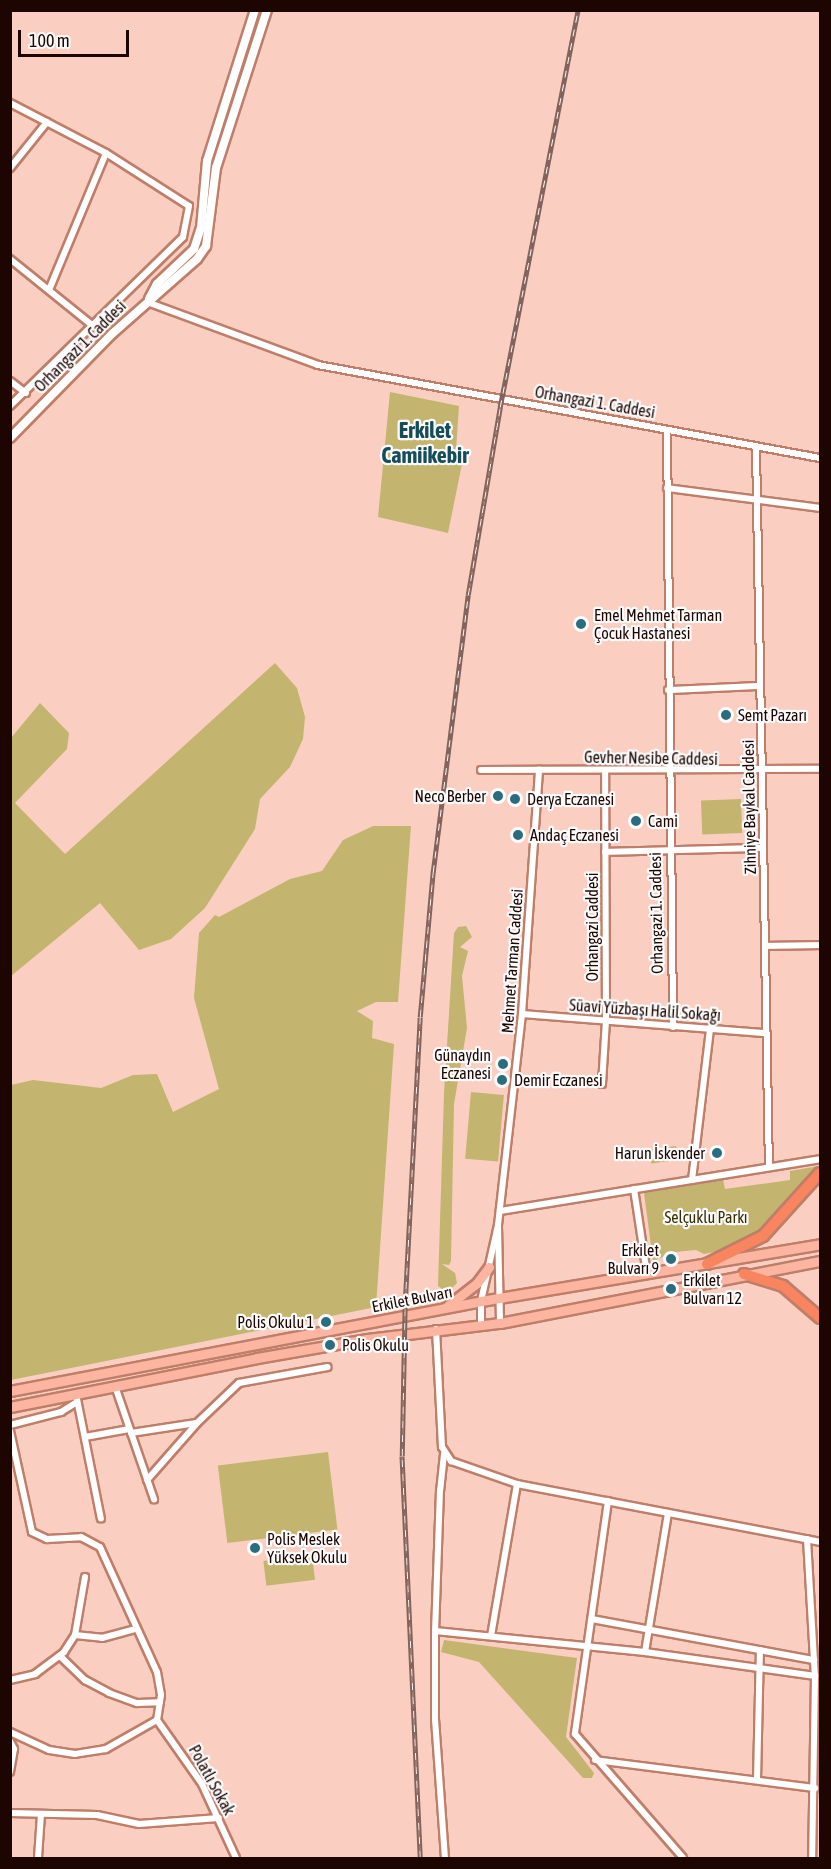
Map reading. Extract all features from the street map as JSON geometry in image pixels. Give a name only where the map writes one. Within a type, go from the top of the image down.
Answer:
[{"type":"highway","points":[[707,1264],[763,1236],[820,1173]]},
{"type":"highway","points":[[744,1274],[783,1286],[820,1318]]},
{"type":"main road","name":"Erkilet Bulvarı","points":[[10,1392],[444,1308],[820,1244]]},
{"type":"main road","name":"Erkilet Bulvarı","points":[[10,1407],[77,1398],[115,1386],[436,1329],[500,1323],[744,1274],[820,1262]]},
{"type":"main road","points":[[444,1308],[467,1292],[489,1267]]},
{"type":"street","points":[[147,302],[158,284],[194,249],[201,228],[207,161],[255,10]]},
{"type":"street","points":[[147,302],[197,259],[206,246],[216,168],[267,10]]},
{"type":"street","points":[[10,103],[105,153],[189,207],[183,237],[26,393],[10,406]]},
{"type":"street","points":[[10,168],[47,123]]},
{"type":"street","points":[[49,290],[105,153]]},
{"type":"street","points":[[10,259],[93,326]]},
{"type":"street","name":"Orhangazi 1. Caddesi","points":[[10,436],[147,302],[318,365],[667,430],[668,772],[673,1027]]},
{"type":"street","points":[[10,381],[26,393]]},
{"type":"street","points":[[667,430],[820,458]]},
{"type":"street","name":"Zihniye Baykal Caddesi","points":[[756,447],[769,1167]]},
{"type":"street","points":[[667,488],[820,508]]},
{"type":"street","points":[[668,690],[760,686]]},
{"type":"street","name":"Gevher Nesibe Caddesi","points":[[481,771],[762,772],[820,769]]},
{"type":"street","name":"Mehmet Tarman Caddesi","points":[[481,1325],[481,1302],[500,1211],[522,1014],[539,770]]},
{"type":"street","name":"Orhangazi Caddesi","points":[[602,1084],[606,1020],[605,770]]},
{"type":"street","points":[[605,852],[763,848]]},
{"type":"street","points":[[765,946],[820,945]]},
{"type":"street","name":"Süavi Yüzbaşı Halil Sokağı","points":[[522,1014],[766,1034]]},
{"type":"street","points":[[692,1180],[710,1028]]},
{"type":"street","points":[[500,1211],[820,1159]]},
{"type":"street","points":[[634,1189],[647,1274]]},
{"type":"street","name":"Mehmet Tarman Caddesi","points":[[498,1225],[500,1323]]},
{"type":"street","points":[[436,1329],[444,1454],[440,1490],[435,1631],[435,1719],[445,1858]]},
{"type":"street","points":[[147,1480],[196,1423],[239,1383],[328,1367]]},
{"type":"street","points":[[115,1386],[154,1499]]},
{"type":"street","points":[[10,1425],[61,1412],[77,1398],[101,1518]]},
{"type":"street","points":[[85,1437],[196,1423]]},
{"type":"street","points":[[10,1431],[32,1532],[47,1539],[81,1537],[100,1547],[143,1648],[157,1672],[160,1702],[157,1720],[106,1749],[75,1754],[49,1750],[10,1732]]},
{"type":"street","points":[[444,1454],[454,1463],[517,1484],[820,1542]]},
{"type":"street","points":[[491,1636],[517,1484]]},
{"type":"street","points":[[608,1501],[589,1646],[574,1729],[580,1743],[683,1858]]},
{"type":"street","points":[[645,1652],[668,1513]]},
{"type":"street","points":[[807,1539],[815,1676],[815,1788],[812,1858]]},
{"type":"street","points":[[10,1680],[35,1674],[60,1656],[75,1635],[85,1577]]},
{"type":"street","points":[[592,1619],[814,1660]]},
{"type":"street","points":[[75,1635],[102,1638],[136,1629]]},
{"type":"street","points":[[435,1631],[645,1652],[815,1676]]},
{"type":"street","points":[[757,1780],[760,1650]]},
{"type":"street","points":[[60,1656],[85,1680],[109,1693],[137,1703],[160,1702]]},
{"type":"street","name":"Polatlı Sokak","points":[[157,1720],[192,1767],[219,1818],[236,1858]]},
{"type":"street","points":[[10,1741],[14,1749],[10,1772]]},
{"type":"street","points":[[595,1760],[815,1788]]},
{"type":"street","points":[[10,1813],[97,1815],[139,1824],[219,1818]]},
{"type":"street","points":[[38,1858],[40,1814]]},
{"type":"green space","points":[[390,392],[459,406],[456,451],[464,454],[448,533],[378,517]]},
{"type":"green space","points":[[275,663],[297,688],[305,717],[303,739],[290,767],[260,799],[255,829],[205,908],[171,939],[139,950],[100,903],[11,976],[11,738],[40,703],[69,733],[67,749],[15,803],[65,854]]},
{"type":"green space","points":[[741,799],[742,833],[702,834],[701,800]]},
{"type":"green space","points":[[373,826],[411,826],[398,1002],[376,1002],[357,1011],[373,1021],[372,1038],[394,1044],[376,1307],[11,1380],[11,1085],[33,1080],[101,1088],[133,1075],[157,1074],[173,1112],[219,1089],[194,998],[199,933],[215,915],[219,917],[290,879],[322,871],[343,840]]},
{"type":"green space","points":[[466,926],[472,937],[460,947],[468,951],[462,976],[467,1028],[454,1104],[451,1261],[449,1265],[442,1264],[455,1273],[457,1283],[447,1293],[438,1286],[444,1093],[454,933],[458,927]]},
{"type":"green space","points":[[471,1092],[504,1095],[498,1162],[465,1159]]},
{"type":"green space","points":[[676,1146],[678,1160],[651,1164],[649,1150]]},
{"type":"green space","name":"Selçuklu Parkı","points":[[819,1166],[767,1228],[720,1251],[704,1254],[696,1250],[675,1252],[653,1261],[644,1193],[723,1179],[725,1189],[790,1180],[790,1171]]},
{"type":"green space","points":[[328,1452],[338,1529],[227,1543],[218,1466]]},
{"type":"green space","points":[[312,1555],[315,1580],[266,1586],[263,1561]]},
{"type":"green space","points":[[444,1640],[577,1658],[566,1737],[594,1773],[592,1778],[583,1778],[479,1662],[441,1652]]},
{"type":"railway","points":[[420,1858],[402,1456],[405,1303],[420,1017],[433,872],[468,595],[500,407],[578,10]]},
{"type":"place","name":"Emel Mehmet Tarman Çocuk Hastanesi","points":[[581,624]]},
{"type":"place","name":"Semt Pazarı","points":[[726,715]]},
{"type":"place","name":"Neco Berber","points":[[498,796]]},
{"type":"place","name":"Derya Eczanesi","points":[[515,799]]},
{"type":"place","name":"Cami","points":[[636,821]]},
{"type":"place","name":"Andaç Eczanesi","points":[[518,835]]},
{"type":"place","name":"Günaydın Eczanesi","points":[[503,1064]]},
{"type":"place","name":"Demir Eczanesi","points":[[502,1080]]},
{"type":"place","name":"Harun İskender","points":[[717,1153]]},
{"type":"place","name":"Erkilet Bulvarı 9","points":[[671,1259]]},
{"type":"place","name":"Erkilet Bulvarı 12","points":[[671,1289]]},
{"type":"place","name":"Polis Okulu 1","points":[[326,1322]]},
{"type":"place","name":"Polis Okulu","points":[[330,1345]]},
{"type":"place","name":"Polis Meslek Yüksek Okulu","points":[[255,1548]]},
{"type":"district","name":"Erkilet Camiikebir","points":[[425,443]]}]
